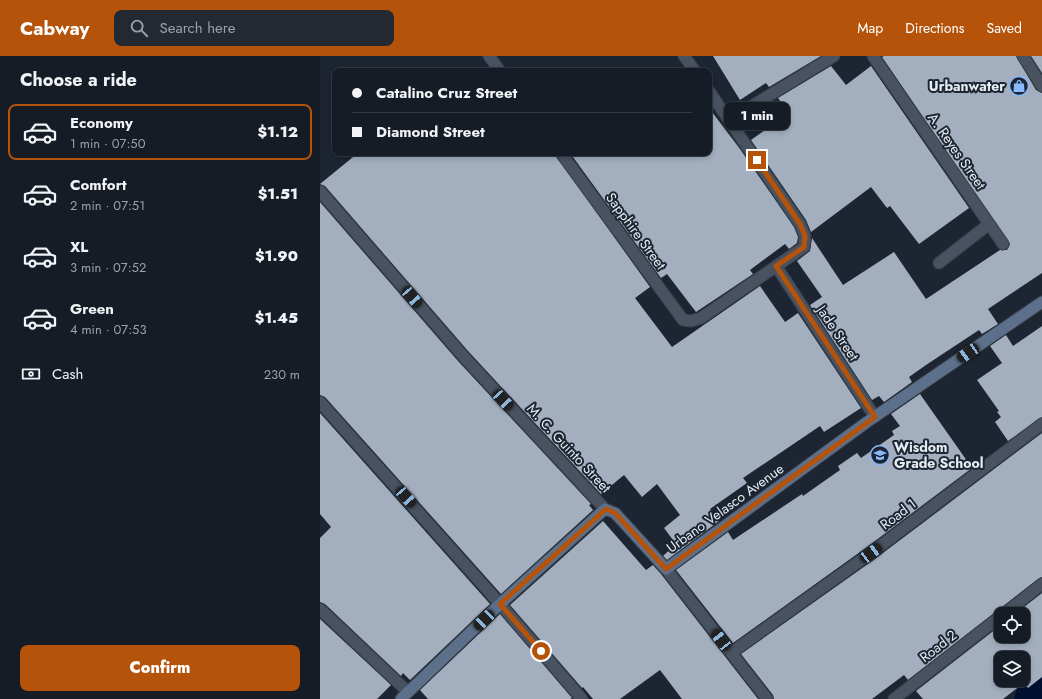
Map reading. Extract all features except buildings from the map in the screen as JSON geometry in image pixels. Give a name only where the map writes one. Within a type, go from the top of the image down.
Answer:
[{"type":"main road","name":"Urbano Velasco Avenue","points":[[606,509],[615,513],[666,569],[875,417],[1042,302]]},
{"type":"main road","points":[[404,695],[500,604],[606,509]]},
{"type":"street","points":[[489,56],[498,68]]},
{"type":"street","points":[[684,56],[693,68]]},
{"type":"street","points":[[729,120],[834,56]]},
{"type":"street","name":"A. Reyes Street","points":[[873,56],[1003,244]]},
{"type":"street","points":[[1023,56],[1042,86]]},
{"type":"street","points":[[712,95],[800,224],[805,236],[804,247],[776,266]]},
{"type":"street","name":"Sapphire Street","points":[[562,156],[683,320],[691,321],[701,318],[776,266]]},
{"type":"street","name":"M. C. Guinto Street","points":[[320,191],[462,356],[606,509]]},
{"type":"street","points":[[939,263],[989,224]]},
{"type":"street","name":"Jade Street","points":[[776,266],[875,417]]},
{"type":"street","points":[[320,402],[500,604],[582,699]]},
{"type":"street","name":"Road 1","points":[[731,653],[871,553],[1042,424]]},
{"type":"street","points":[[666,569],[767,699]]},
{"type":"street","points":[[1013,607],[1042,584]]},
{"type":"street","points":[[320,609],[404,695]]},
{"type":"street","name":"Road 2","points":[[894,699],[994,621]]},
{"type":"waterway","points":[[1036,699],[1042,695]]},
{"type":"place","name":"Urbanwater","points":[[1019,86]]},
{"type":"place","name":"Wisdom Grade School","points":[[880,455]]},
{"type":"route","points":[[541,651],[500,604],[606,509],[615,513],[666,569],[875,417],[776,266],[804,247],[805,236],[800,224],[757,160]]}]
